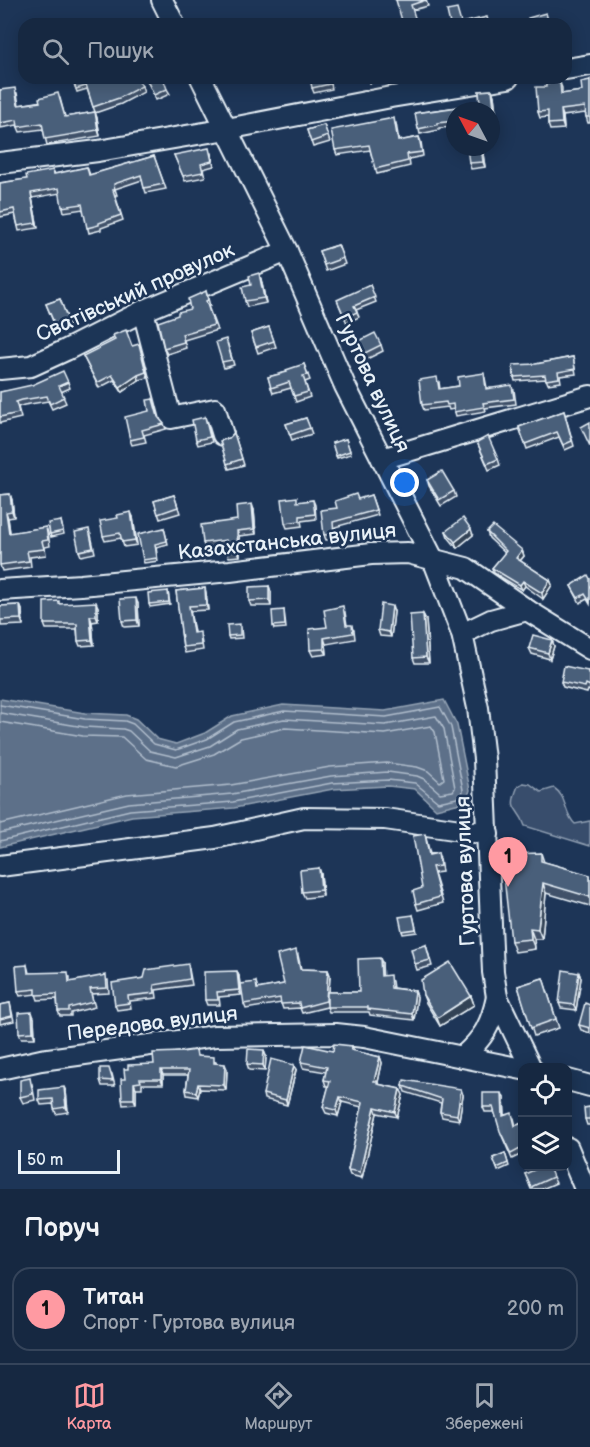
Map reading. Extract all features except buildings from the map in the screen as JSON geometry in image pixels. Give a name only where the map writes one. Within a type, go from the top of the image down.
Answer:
[{"type":"street","points":[[162,0],[171,18]]},
{"type":"street","points":[[572,68],[590,65]]},
{"type":"street","name":"Гуртова вулиця","points":[[204,84],[287,251],[345,386],[433,559],[462,634],[478,708],[484,759],[493,972],[497,997],[529,1063]]},
{"type":"street","points":[[0,163],[98,151],[471,84]]},
{"type":"street","name":"Сватівський провулок","points":[[0,369],[31,366],[191,289],[287,251]]},
{"type":"street","points":[[143,311],[171,418],[215,409],[223,435]]},
{"type":"street","points":[[382,459],[590,396]]},
{"type":"street","name":"Казахстанська вулиця","points":[[0,590],[230,571],[371,554],[408,553],[466,568],[526,610],[590,649]]},
{"type":"street","points":[[462,634],[491,620],[526,610]]},
{"type":"street","points":[[0,866],[215,838],[304,818],[385,819],[488,834]]},
{"type":"street","points":[[462,1057],[485,1034],[492,1020],[497,997]]},
{"type":"street","name":"Передова вулиця","points":[[0,1069],[41,1060],[215,1036],[345,1035],[518,1068]]},
{"type":"street","points":[[572,1081],[590,1086]]},
{"type":"street","points":[[572,1159],[585,1189]]},
{"type":"shaded area","points":[[523,783],[530,784],[541,792],[554,788],[561,796],[575,824],[590,821],[590,846],[525,826],[513,801],[518,786]]},
{"type":"water","points":[[0,699],[85,713],[126,715],[136,719],[157,739],[176,744],[205,733],[232,716],[283,705],[385,711],[444,700],[457,725],[470,790],[467,799],[460,803],[436,809],[415,789],[388,786],[333,789],[234,808],[132,816],[0,847]]},
{"type":"place","name":"Титан","points":[[508,887]]}]
